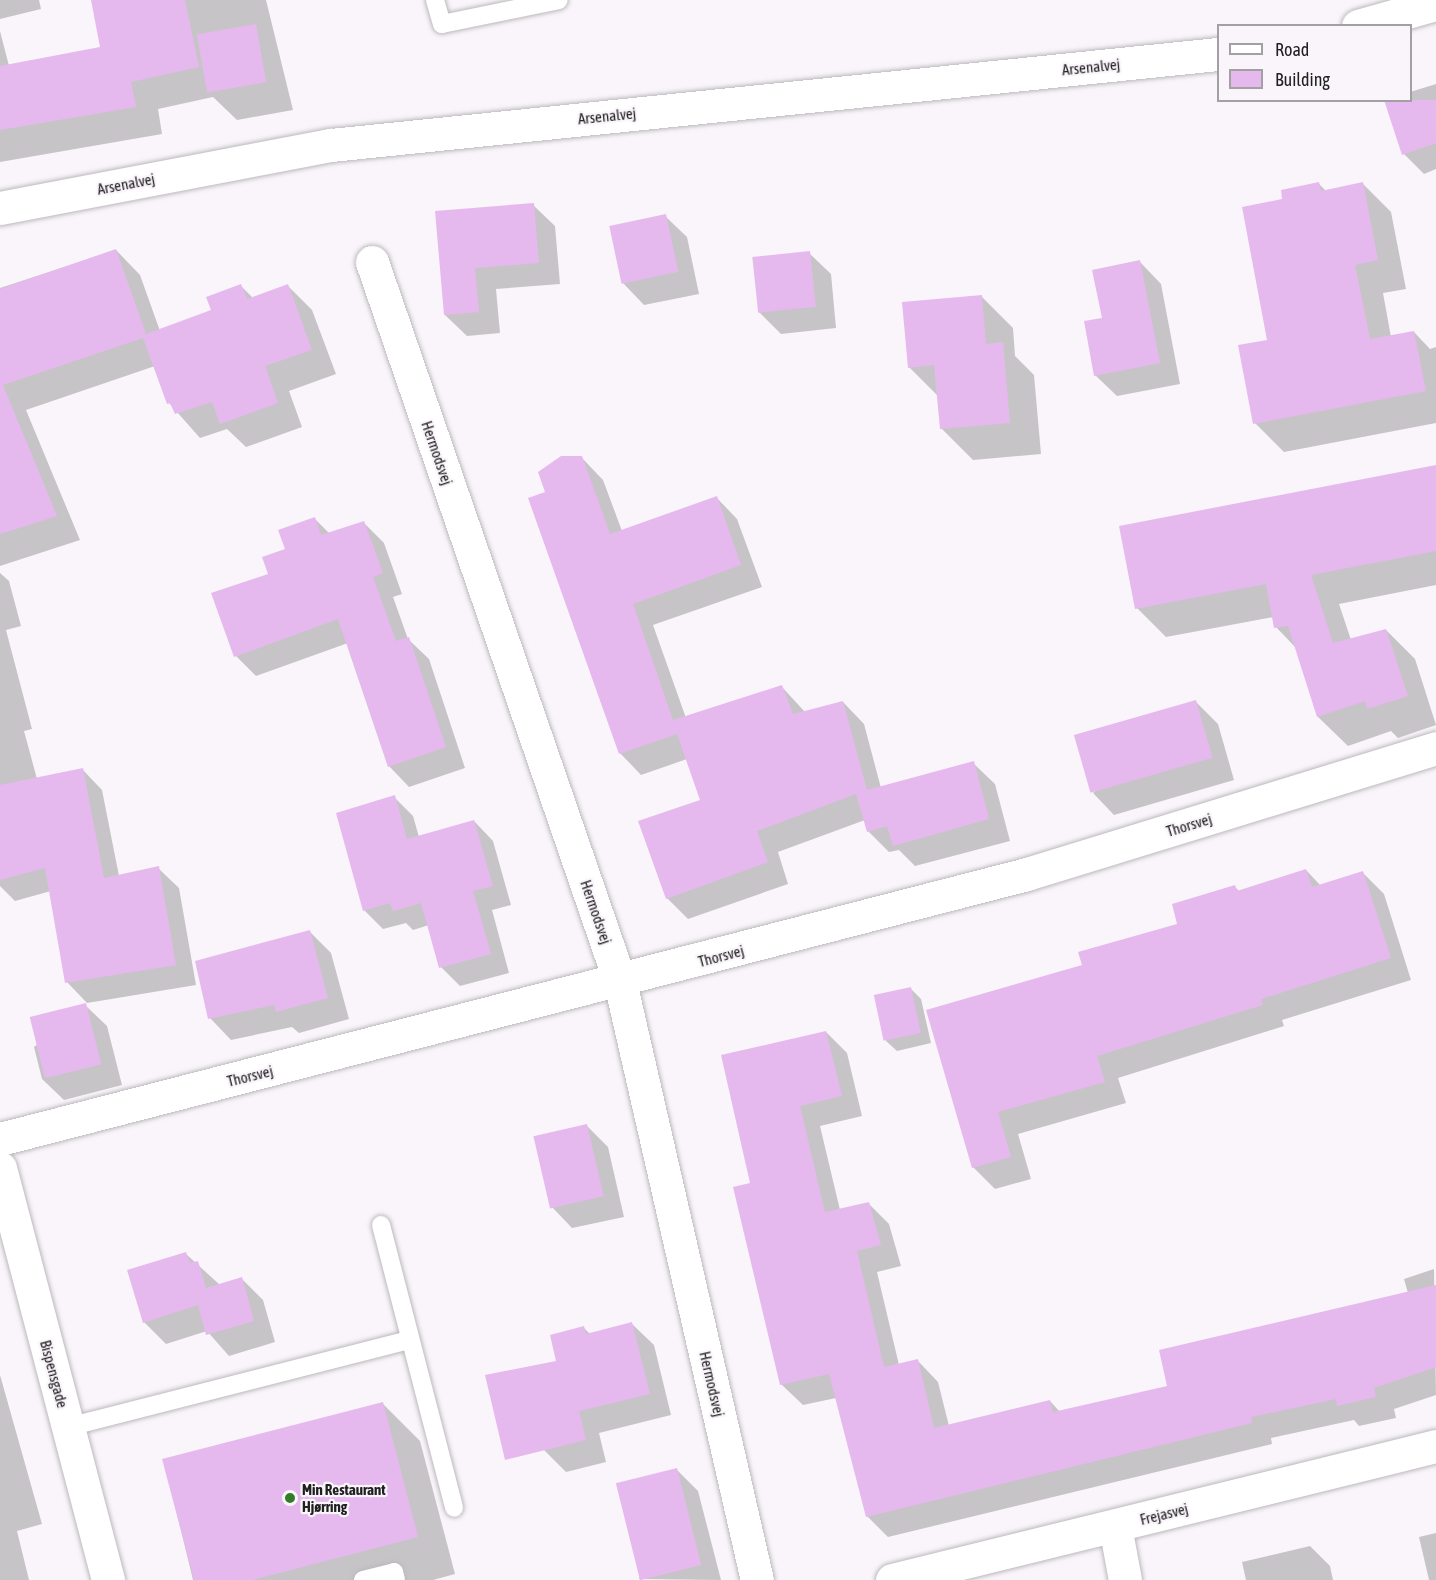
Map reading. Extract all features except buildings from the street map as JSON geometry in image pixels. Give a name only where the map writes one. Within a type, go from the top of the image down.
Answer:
[{"type":"street","points":[[1365,24],[1436,4]]},
{"type":"street","name":"Arsenalvej","points":[[0,208],[331,145],[1217,54]]},
{"type":"street","name":"Hermodsvej","points":[[372,262],[620,982],[757,1580]]},
{"type":"street","name":"Thorsvej","points":[[0,1139],[620,982],[1027,874],[1436,748]]},
{"type":"street","name":"Bispensgade","points":[[0,1168],[108,1580]]},
{"type":"street","name":"Frejasvej","points":[[892,1580],[1436,1446]]},
{"type":"street","points":[[1115,1526],[1125,1580]]},
{"type":"lane","points":[[435,0],[442,24],[559,0]]},
{"type":"lane","points":[[381,1225],[454,1508]]},
{"type":"lane","points":[[68,1427],[410,1340]]},
{"type":"lane","points":[[363,1580],[394,1572],[396,1580]]},
{"type":"place","name":"Min Restaurant Hjørring","points":[[290,1498]]}]
